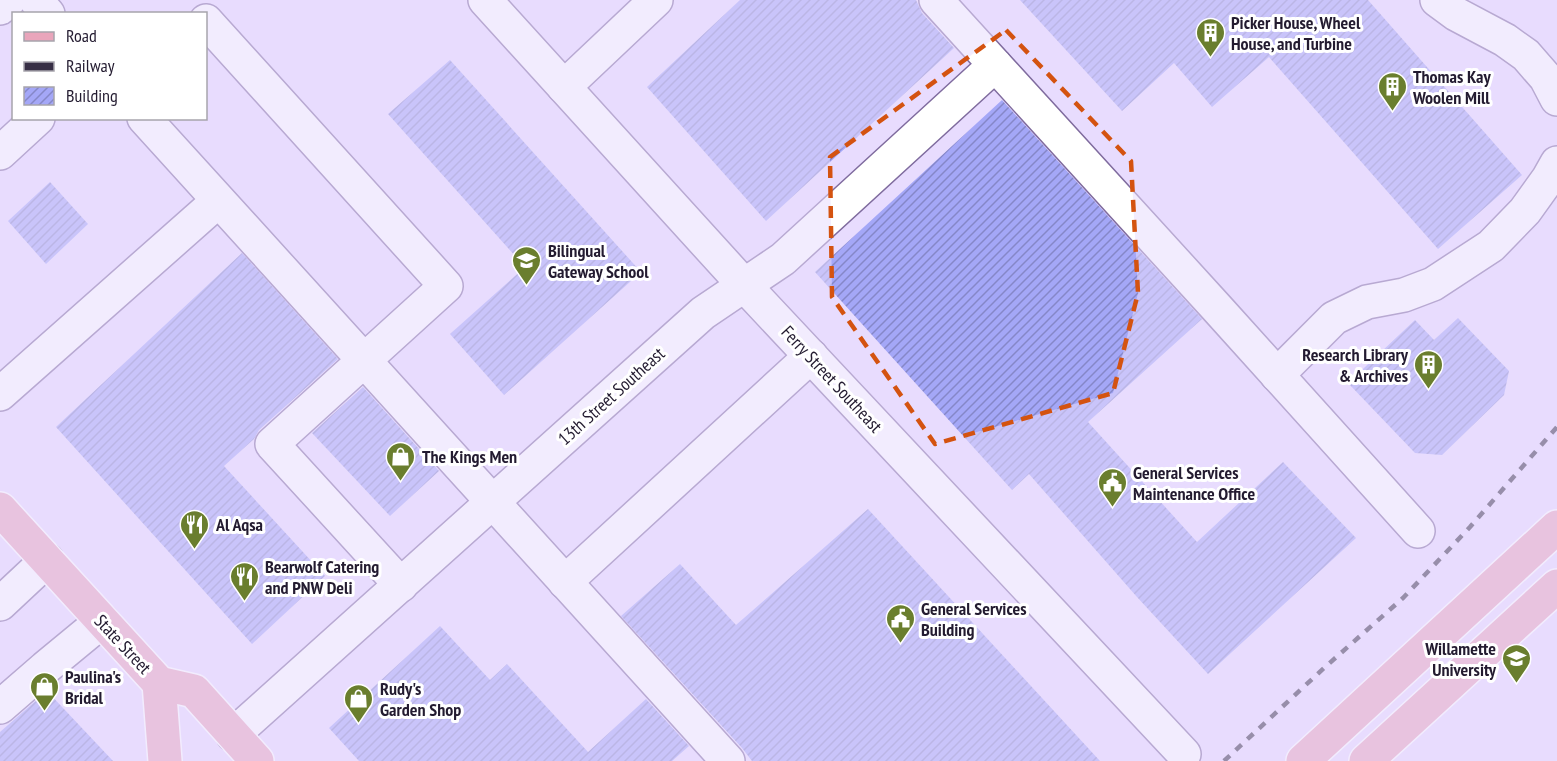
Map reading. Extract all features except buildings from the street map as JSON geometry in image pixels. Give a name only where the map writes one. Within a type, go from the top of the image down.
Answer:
[{"type":"main road","name":"State Street","points":[[0,509],[159,682],[194,691],[257,761]]},
{"type":"main road","points":[[1304,761],[1557,527]]},
{"type":"main road","points":[[1366,761],[1557,586]]},
{"type":"main road","points":[[159,682],[165,761]]},
{"type":"street","points":[[0,8],[9,0]]},
{"type":"street","points":[[36,0],[46,12]]},
{"type":"street","points":[[187,0],[197,12]]},
{"type":"street","name":"Ferry Street Southeast","points":[[485,0],[744,285],[1184,754]]},
{"type":"street","points":[[564,87],[656,0]]},
{"type":"street","points":[[936,0],[1418,531]]},
{"type":"street","points":[[1437,0],[1456,14],[1505,40],[1526,55],[1546,78],[1557,99]]},
{"type":"street","points":[[207,22],[446,286],[272,444],[401,585]]},
{"type":"street","name":"13th Street Southeast","points":[[233,735],[702,313],[783,259],[995,65]]},
{"type":"street","points":[[0,153],[36,120]]},
{"type":"street","points":[[146,120],[728,761]]},
{"type":"street","points":[[1277,375],[1334,318],[1367,302],[1404,295],[1433,284],[1491,246],[1525,211],[1557,163]]},
{"type":"street","points":[[0,394],[218,201]]},
{"type":"street","points":[[565,582],[811,356]]},
{"type":"street","points":[[0,604],[47,560]]},
{"type":"street","points":[[0,707],[102,621]]},
{"type":"highlighted area","points":[[1006,30],[1131,161],[1138,293],[1113,393],[935,444],[832,297],[830,157]]},
{"type":"railway","points":[[1224,761],[1403,598],[1470,527],[1557,427]]},
{"type":"place","name":"Picker House, Wheel House, and Turbine","points":[[1210,58]]},
{"type":"place","name":"Thomas Kay Woolen Mill","points":[[1392,112]]},
{"type":"place","name":"Bilingual Gateway School","points":[[527,286]]},
{"type":"place","name":"Research Library & Archives","points":[[1429,390]]},
{"type":"place","name":"The Kings Men","points":[[401,482]]},
{"type":"place","name":"General Services Maintenance Office","points":[[1112,508]]},
{"type":"place","name":"Al Aqsa","points":[[195,550]]},
{"type":"place","name":"Bearwolf Catering and PNW Deli","points":[[244,602]]},
{"type":"place","name":"General Services Building","points":[[900,644]]},
{"type":"place","name":"Willamette University","points":[[1517,684]]},
{"type":"place","name":"Paulina's Bridal","points":[[44,712]]},
{"type":"place","name":"Rudy's Garden Shop","points":[[359,724]]}]
